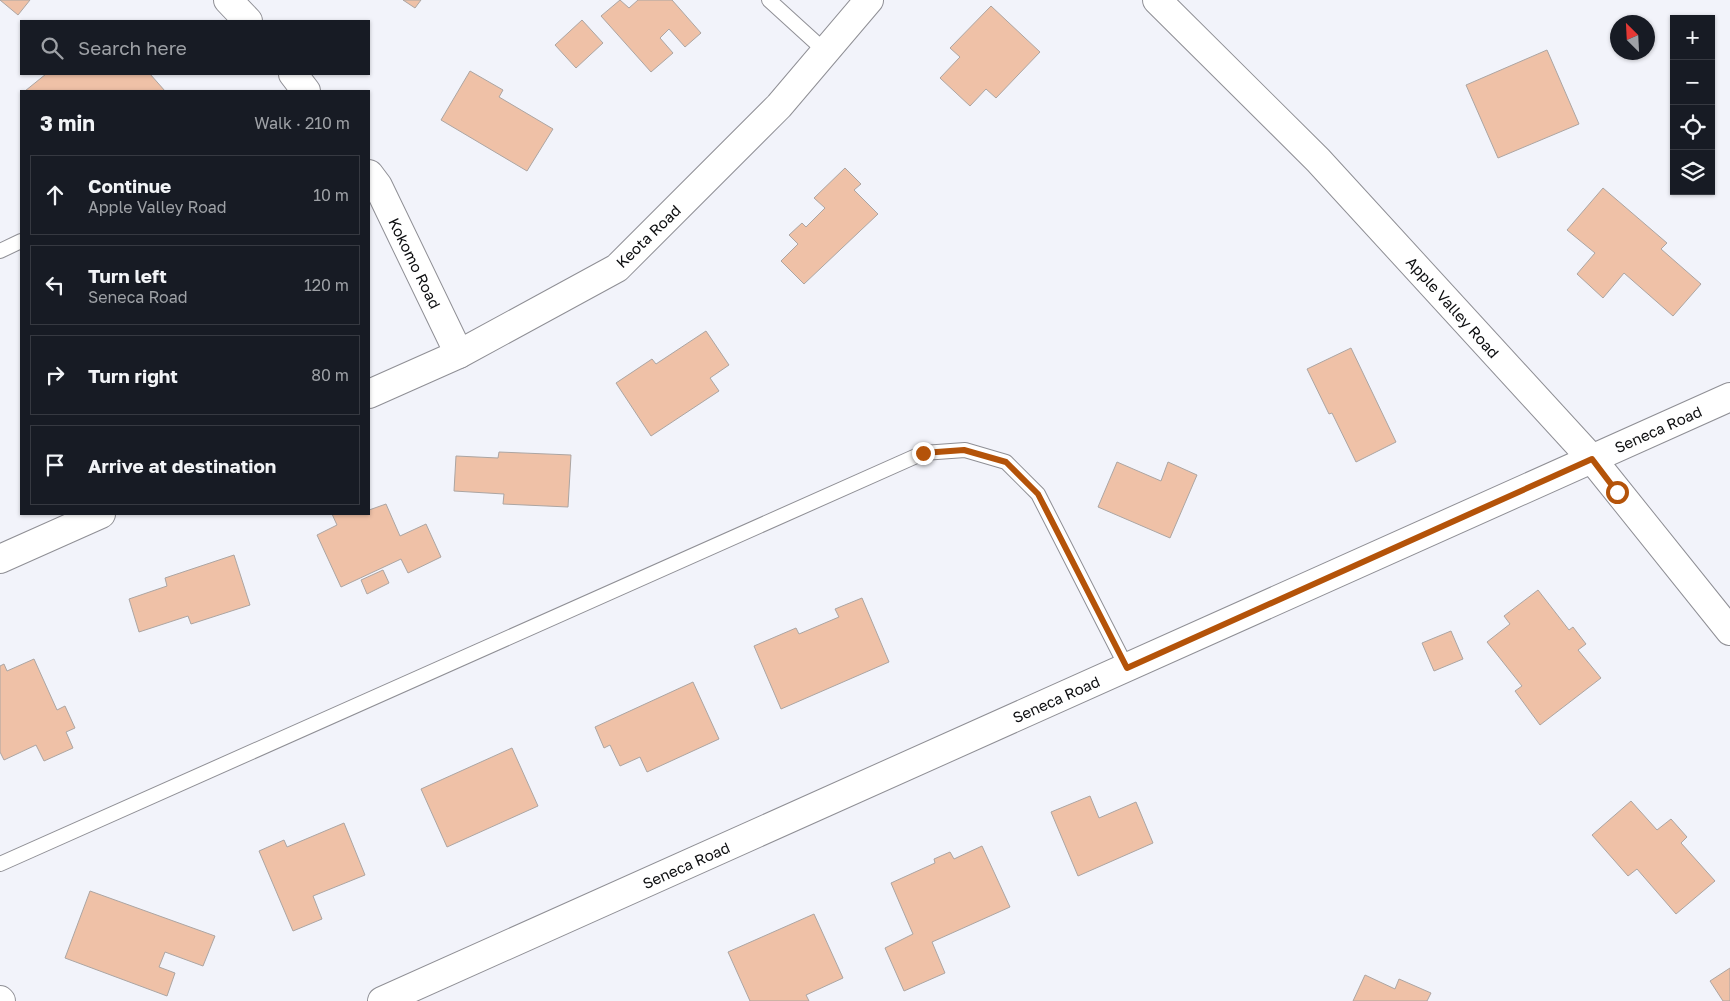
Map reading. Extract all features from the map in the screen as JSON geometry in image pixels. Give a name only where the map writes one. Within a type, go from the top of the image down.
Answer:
[{"type":"street","points":[[228,0],[247,20]]},
{"type":"street","name":"Keota Road","points":[[370,394],[459,354],[618,268],[779,106],[869,0]]},
{"type":"street","name":"Apple Valley Road","points":[[1157,0],[1187,27],[1318,160],[1592,459],[1687,574],[1730,631]]},
{"type":"street","points":[[294,75],[305,90]]},
{"type":"street","name":"Kokomo Road","points":[[370,175],[378,186],[459,354]]},
{"type":"street","name":"Seneca Road","points":[[382,1001],[1730,397]]},
{"type":"street","points":[[0,559],[99,515]]},
{"type":"lane","points":[[769,0],[825,51]]},
{"type":"lane","points":[[0,251],[20,241]]},
{"type":"lane","points":[[0,864],[923,453],[964,450],[1006,462],[1038,494],[1127,668]]},
{"type":"building","points":[[0,0],[30,0],[18,15]]},
{"type":"building","points":[[403,0],[421,0],[415,8]]},
{"type":"building","points":[[620,0],[629,8],[638,0],[672,0],[701,33],[685,47],[669,29],[660,38],[673,53],[651,72],[601,16]]},
{"type":"building","points":[[991,6],[1040,52],[996,98],[986,89],[970,106],[940,78],[960,57],[950,48]]},
{"type":"building","points":[[582,20],[603,43],[576,68],[555,45]]},
{"type":"building","points":[[1547,50],[1579,124],[1498,158],[1466,85]]},
{"type":"building","points":[[470,71],[503,90],[499,97],[553,129],[527,171],[441,120]]},
{"type":"building","points":[[45,75],[151,75],[164,90],[26,90]]},
{"type":"building","points":[[845,168],[861,184],[854,190],[878,214],[804,284],[781,261],[798,244],[789,235],[802,223],[806,227],[825,208],[814,198]]},
{"type":"building","points":[[1603,188],[1667,243],[1661,249],[1701,284],[1673,316],[1624,273],[1603,298],[1577,274],[1595,253],[1567,230]]},
{"type":"building","points":[[706,331],[729,365],[710,378],[719,391],[651,436],[616,383],[652,359],[656,364]]},
{"type":"building","points":[[1351,348],[1396,442],[1356,462],[1332,413],[1329,414],[1307,369]]},
{"type":"building","points":[[499,452],[571,455],[568,507],[503,504],[504,494],[454,491],[456,456],[498,458]]},
{"type":"building","points":[[1117,462],[1161,481],[1168,462],[1197,475],[1170,538],[1098,507]]},
{"type":"building","points":[[386,504],[400,536],[426,524],[441,557],[408,573],[401,559],[341,587],[317,535],[337,525],[332,515],[370,515],[370,510]]},
{"type":"building","points":[[234,555],[250,605],[191,624],[188,616],[139,632],[129,599],[167,586],[165,578]]},
{"type":"building","points":[[383,570],[389,583],[367,594],[361,580]]},
{"type":"building","points":[[1538,590],[1569,630],[1573,627],[1586,644],[1578,650],[1601,678],[1540,725],[1515,691],[1522,686],[1487,642],[1510,624],[1504,616]]},
{"type":"building","points":[[862,598],[889,662],[781,709],[754,646],[796,628],[799,634],[839,617],[835,609]]},
{"type":"building","points":[[1451,631],[1463,659],[1434,671],[1422,643]]},
{"type":"building","points":[[34,659],[57,710],[65,706],[75,728],[66,732],[73,748],[44,761],[36,745],[4,760],[0,752],[0,666],[4,664],[7,671]]},
{"type":"building","points":[[693,682],[719,739],[647,772],[640,757],[620,766],[610,745],[604,748],[595,727]]},
{"type":"building","points":[[512,748],[538,806],[447,847],[421,789]]},
{"type":"building","points":[[1090,796],[1099,818],[1136,802],[1153,843],[1078,876],[1051,812]]},
{"type":"building","points":[[1631,801],[1657,830],[1671,819],[1687,837],[1681,843],[1715,881],[1676,914],[1637,869],[1628,876],[1592,835]]},
{"type":"building","points":[[344,823],[365,875],[313,896],[322,919],[293,931],[259,851],[284,840],[287,847]]},
{"type":"building","points":[[982,846],[1010,907],[932,942],[945,973],[904,991],[885,948],[913,934],[891,883],[935,863],[934,859],[950,852],[954,859]]},
{"type":"building","points":[[90,891],[215,936],[203,966],[165,952],[159,967],[175,973],[167,996],[65,958]]},
{"type":"building","points":[[814,914],[843,978],[806,995],[809,1001],[750,1001],[728,952]]},
{"type":"building","points":[[1730,968],[1730,1001],[1723,1001],[1710,981]]},
{"type":"building","points":[[1365,975],[1395,989],[1399,979],[1431,993],[1427,1001],[1353,1001]]},
{"type":"route","points":[[923,453],[964,450],[1006,462],[1038,494],[1127,668],[1592,459],[1617,492]]}]
